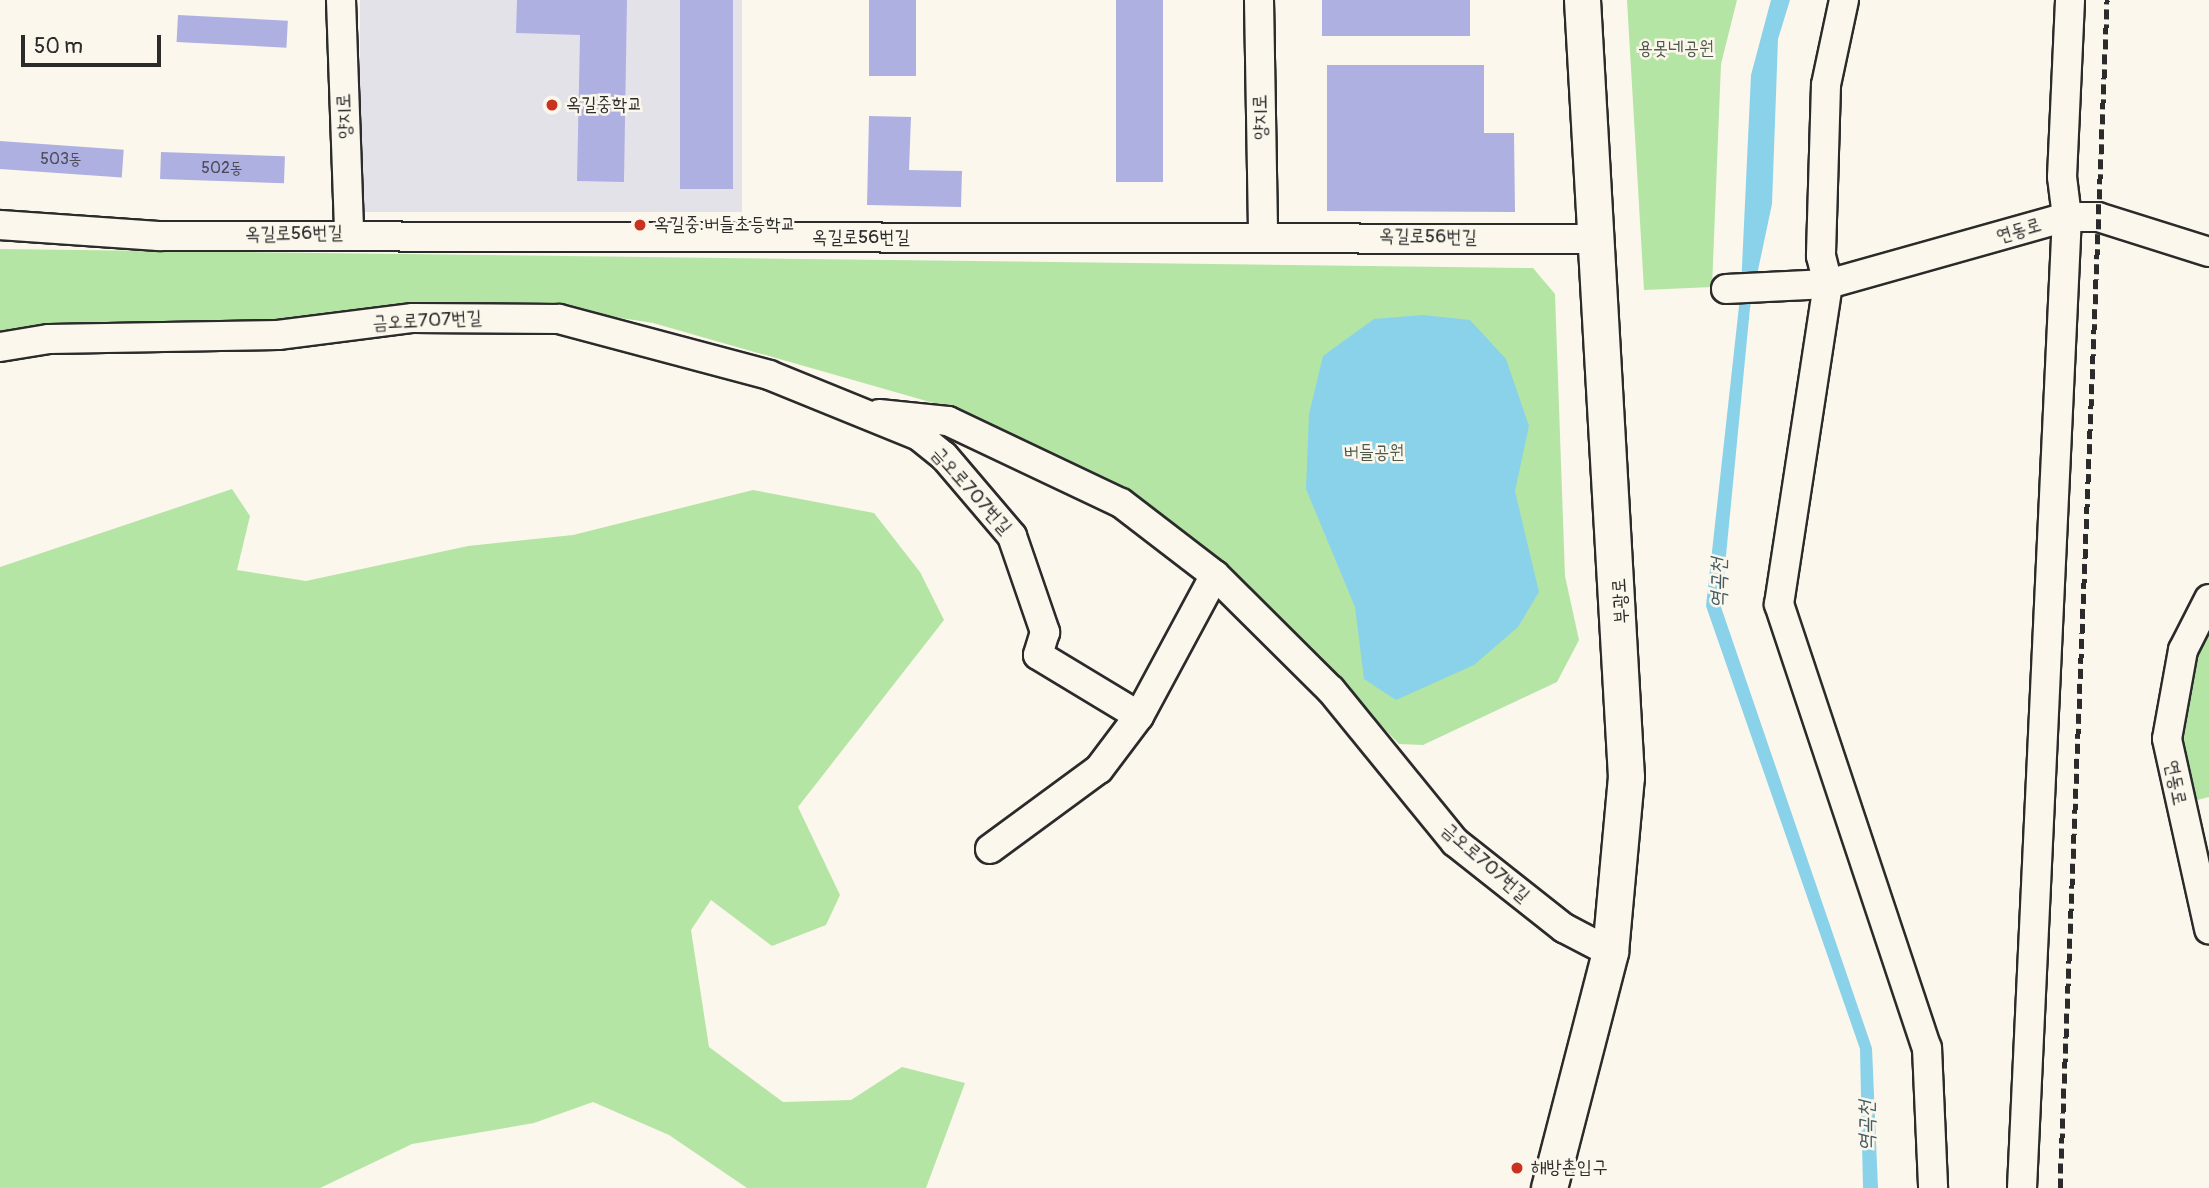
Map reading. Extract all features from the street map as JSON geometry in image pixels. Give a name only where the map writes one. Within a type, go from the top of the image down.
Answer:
[{"type":"main road","name":"부광로","points":[[1549,1188],[1610,952],[1627,707],[1597,239],[1585,2]]},
{"type":"street","name":"양지로","points":[[341,0],[349,233]]},
{"type":"street","name":"양지로","points":[[1259,0],[1263,235]]},
{"type":"street","points":[[1844,0],[1826,85],[1821,256],[1828,285],[1779,604],[1927,1048],[1933,1188]]},
{"type":"street","points":[[2022,1188],[2067,217],[2062,177],[2070,0]]},
{"type":"street","name":"연동로","points":[[1726,289],[1828,285],[2067,217],[2098,217],[2209,252]]},
{"type":"street","name":"옥길로56번길","points":[[0,225],[159,236],[349,233],[755,239],[1263,235],[1597,239]]},
{"type":"street","name":"금오로707번길","points":[[0,347],[49,339],[278,335],[413,318],[559,319],[769,375],[919,436],[944,456],[1012,536],[1045,632],[1038,655],[1139,716]]},
{"type":"street","name":"금오로707번길","points":[[862,414],[948,421],[1121,503],[1215,575],[1331,690],[1455,842],[1564,928],[1610,952]]},
{"type":"street","points":[[990,849],[1099,769],[1139,716],[1215,575]]},
{"type":"street","name":"연동로","points":[[2209,599],[2183,650],[2167,739],[2209,929]]},
{"type":"shaded area","name":"옥길중학교","points":[[360,0],[742,0],[742,212],[360,212]]},
{"type":"green space","name":"용못네공원","points":[[1627,0],[1737,0],[1721,64],[1712,287],[1644,290]]},
{"type":"green space","name":"버들공원","points":[[0,249],[1533,268],[1555,294],[1565,576],[1579,640],[1557,682],[1423,745],[1399,744],[1258,597],[1122,494],[944,406],[653,323],[551,307],[0,336]]},
{"type":"green space","points":[[232,489],[250,516],[237,570],[306,581],[468,546],[573,535],[753,490],[874,513],[920,572],[944,620],[798,807],[840,895],[826,925],[772,946],[711,900],[691,930],[709,1047],[783,1102],[851,1100],[902,1067],[965,1083],[926,1188],[747,1188],[669,1135],[593,1102],[534,1123],[412,1144],[320,1188],[0,1188],[0,567]]},
{"type":"green space","points":[[2209,625],[2209,797],[2193,801],[2181,744],[2182,698]]},
{"type":"water","name":"역곡천","points":[[1771,0],[1790,0],[1778,39],[1772,204],[1750,308],[1721,607],[1872,1048],[1878,1188],[1863,1188],[1860,1049],[1706,606],[1741,288],[1751,75]]},
{"type":"water","points":[[1423,315],[1470,320],[1506,359],[1529,426],[1515,491],[1539,592],[1518,627],[1474,665],[1396,700],[1364,679],[1355,607],[1306,489],[1309,414],[1323,356],[1374,319]]},
{"type":"building","points":[[517,0],[627,0],[624,182],[577,181],[580,35],[516,33]]},
{"type":"building","points":[[680,0],[733,0],[733,189],[680,189]]},
{"type":"building","points":[[869,0],[916,0],[916,76],[869,76]]},
{"type":"building","points":[[1116,0],[1163,0],[1163,182],[1116,182]]},
{"type":"building","points":[[1322,0],[1470,0],[1470,36],[1322,36]]},
{"type":"building","points":[[178,15],[288,21],[286,48],[177,42]]},
{"type":"building","points":[[1327,65],[1484,65],[1484,133],[1514,133],[1515,212],[1327,211]]},
{"type":"building","points":[[869,116],[911,117],[909,170],[962,171],[961,207],[867,205]]},
{"type":"building","points":[[0,141],[124,150],[122,178],[0,169]]},
{"type":"building","points":[[161,152],[285,156],[284,183],[160,179]]},
{"type":"railway","points":[[2060,1188],[2107,0]]},
{"type":"place","name":"옥길중학교","points":[[552,105]]},
{"type":"place","name":"옥길중.버들초등학교","points":[[640,225]]},
{"type":"place","name":"해방촌입구","points":[[1517,1168]]}]
